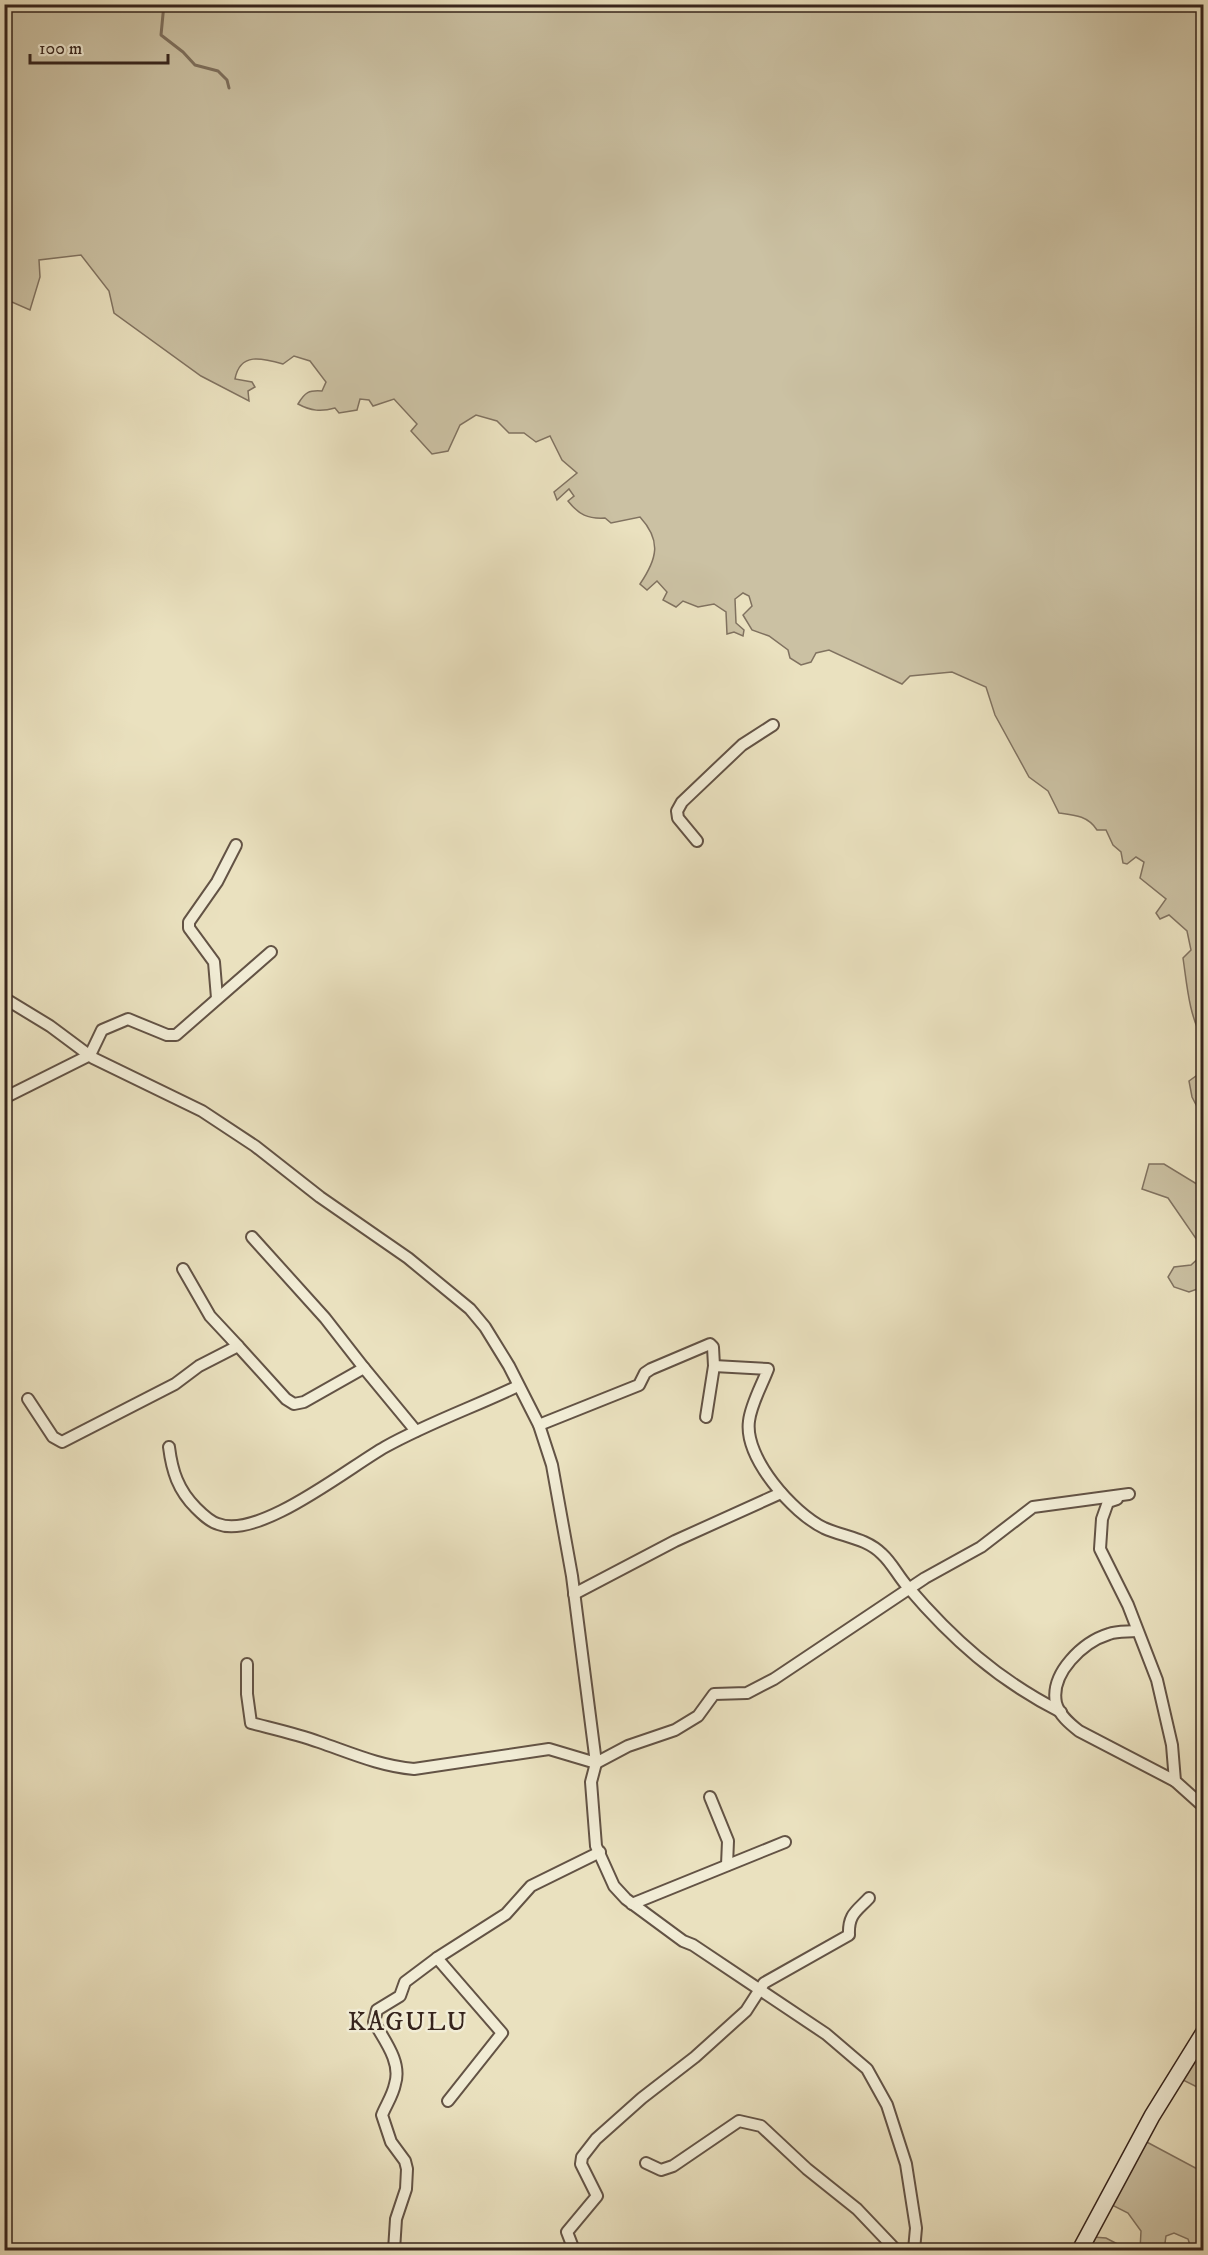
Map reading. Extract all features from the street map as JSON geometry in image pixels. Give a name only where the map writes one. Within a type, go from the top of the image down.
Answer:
[{"type":"main road","points":[[1080,2250],[1152,2116],[1203,2032]]},
{"type":"street","points":[[697,841],[678,818],[677,811],[682,802],[742,745],[773,725]]},
{"type":"street","points":[[217,998],[214,962],[189,928],[189,922],[217,882],[236,845]]},
{"type":"street","points":[[4,1098],[90,1055],[98,1034],[128,1019],[167,1035],[176,1035],[271,952]]},
{"type":"street","points":[[4,998],[50,1026],[90,1055],[214,1118],[408,1258],[470,1309],[496,1345],[518,1386],[538,1425],[552,1465],[574,1594],[597,1763],[591,1782],[596,1846],[614,1886],[632,1904],[683,1941],[693,1945],[826,2034],[867,2069],[879,2088],[906,2164],[916,2228],[914,2250]]},
{"type":"street","points":[[252,1237],[325,1318],[416,1431]]},
{"type":"street","points":[[183,1269],[210,1316],[280,1393],[294,1404],[304,1402],[364,1368]]},
{"type":"street","points":[[538,1425],[639,1385],[645,1373],[703,1345],[710,1344],[713,1347],[714,1366],[706,1417]]},
{"type":"street","points":[[28,1399],[53,1437],[62,1442],[175,1384],[200,1366],[238,1346]]},
{"type":"street","points":[[714,1366],[768,1369],[749,1420],[749,1434],[754,1450],[781,1493],[807,1517],[825,1528],[861,1540],[880,1551],[909,1589],[969,1652],[991,1671],[1061,1712]]},
{"type":"street","points":[[169,1447],[173,1472],[189,1501],[218,1525],[239,1527],[279,1513],[385,1447],[416,1431],[518,1386]]},
{"type":"street","points":[[574,1594],[675,1541],[781,1493]]},
{"type":"street","points":[[248,1664],[247,1694],[251,1723],[303,1737],[355,1756],[396,1767],[414,1768],[549,1749],[597,1763],[628,1746],[675,1730],[698,1716],[714,1694],[747,1693],[774,1678],[909,1589],[981,1547],[1033,1508],[1129,1494],[1108,1502],[1102,1519],[1100,1549],[1128,1605],[1136,1631],[1148,1653],[1164,1703],[1172,1745],[1175,1781]]},
{"type":"street","points":[[1136,1631],[1109,1634],[1093,1642],[1065,1666],[1056,1684],[1056,1703],[1066,1720],[1079,1731],[1175,1781],[1203,1807]]},
{"type":"street","points":[[710,1797],[729,1841],[728,1865]]},
{"type":"street","points":[[632,1904],[786,1842]]},
{"type":"street","points":[[394,2250],[396,2219],[406,2189],[406,2169],[405,2161],[392,2142],[382,2115],[395,2085],[396,2071],[390,2049],[374,2022],[376,2010],[400,1996],[405,1982],[437,1958],[506,1914],[531,1886],[600,1852]]},
{"type":"street","points":[[574,2250],[567,2232],[597,2196],[581,2164],[588,2149],[642,2098],[695,2057],[746,2010],[764,1983],[849,1935],[848,1921],[853,1911],[869,1898]]},
{"type":"street","points":[[437,1958],[502,2033],[448,2101]]},
{"type":"street","points":[[646,2163],[661,2170],[673,2166],[739,2121],[750,2122],[761,2126],[807,2169],[851,2203],[896,2250]]},
{"type":"shaded area","points":[[5,4],[1203,5],[1203,1039],[1198,1030],[1187,989],[1183,958],[1191,950],[1187,931],[1169,915],[1160,919],[1156,913],[1166,899],[1140,878],[1144,862],[1136,857],[1127,864],[1123,863],[1121,852],[1113,845],[1106,830],[1097,830],[1081,817],[1059,813],[1048,791],[1029,777],[995,715],[986,687],[952,672],[910,676],[902,684],[829,650],[816,653],[811,662],[801,665],[790,658],[788,650],[769,636],[752,630],[743,615],[752,606],[749,596],[743,593],[735,599],[736,623],[744,630],[743,636],[734,632],[727,634],[726,612],[714,604],[698,607],[683,601],[676,607],[663,600],[667,592],[657,581],[647,590],[640,584],[650,566],[655,550],[652,534],[640,517],[611,523],[605,518],[584,515],[568,501],[574,496],[569,489],[557,500],[554,492],[577,473],[562,460],[550,436],[536,442],[524,433],[509,433],[497,421],[476,415],[460,425],[448,451],[432,454],[411,431],[417,424],[394,399],[373,406],[369,400],[360,399],[357,410],[339,413],[335,408],[316,410],[298,404],[308,393],[322,391],[326,382],[310,361],[294,356],[283,364],[253,359],[242,364],[235,379],[252,382],[255,387],[248,391],[249,401],[201,376],[114,313],[109,291],[81,255],[39,260],[40,277],[30,310],[5,299]]},
{"type":"shaded area","points":[[1203,1071],[1203,1118],[1192,1097],[1189,1081]]},
{"type":"shaded area","points":[[1149,1164],[1164,1164],[1200,1186],[1203,1183],[1203,1287],[1189,1292],[1174,1287],[1168,1277],[1174,1267],[1191,1265],[1202,1255],[1197,1240],[1168,1198],[1142,1189]]},
{"type":"shaded area","points":[[1203,2044],[1203,2090],[1181,2079]]},
{"type":"shaded area","points":[[1143,2140],[1203,2172],[1203,2250],[1186,2250],[1190,2245],[1188,2239],[1174,2233],[1166,2236],[1164,2250],[1140,2250],[1141,2231],[1128,2213],[1108,2203]]},
{"type":"shaded area","points":[[1093,2237],[1106,2238],[1129,2250],[1084,2250]]},
{"type":"waterway","points":[[164,4],[161,35],[183,52],[195,65],[218,71],[227,80],[229,88]]},
{"type":"district","name":"KAGULU","points":[[408,2022]]}]
